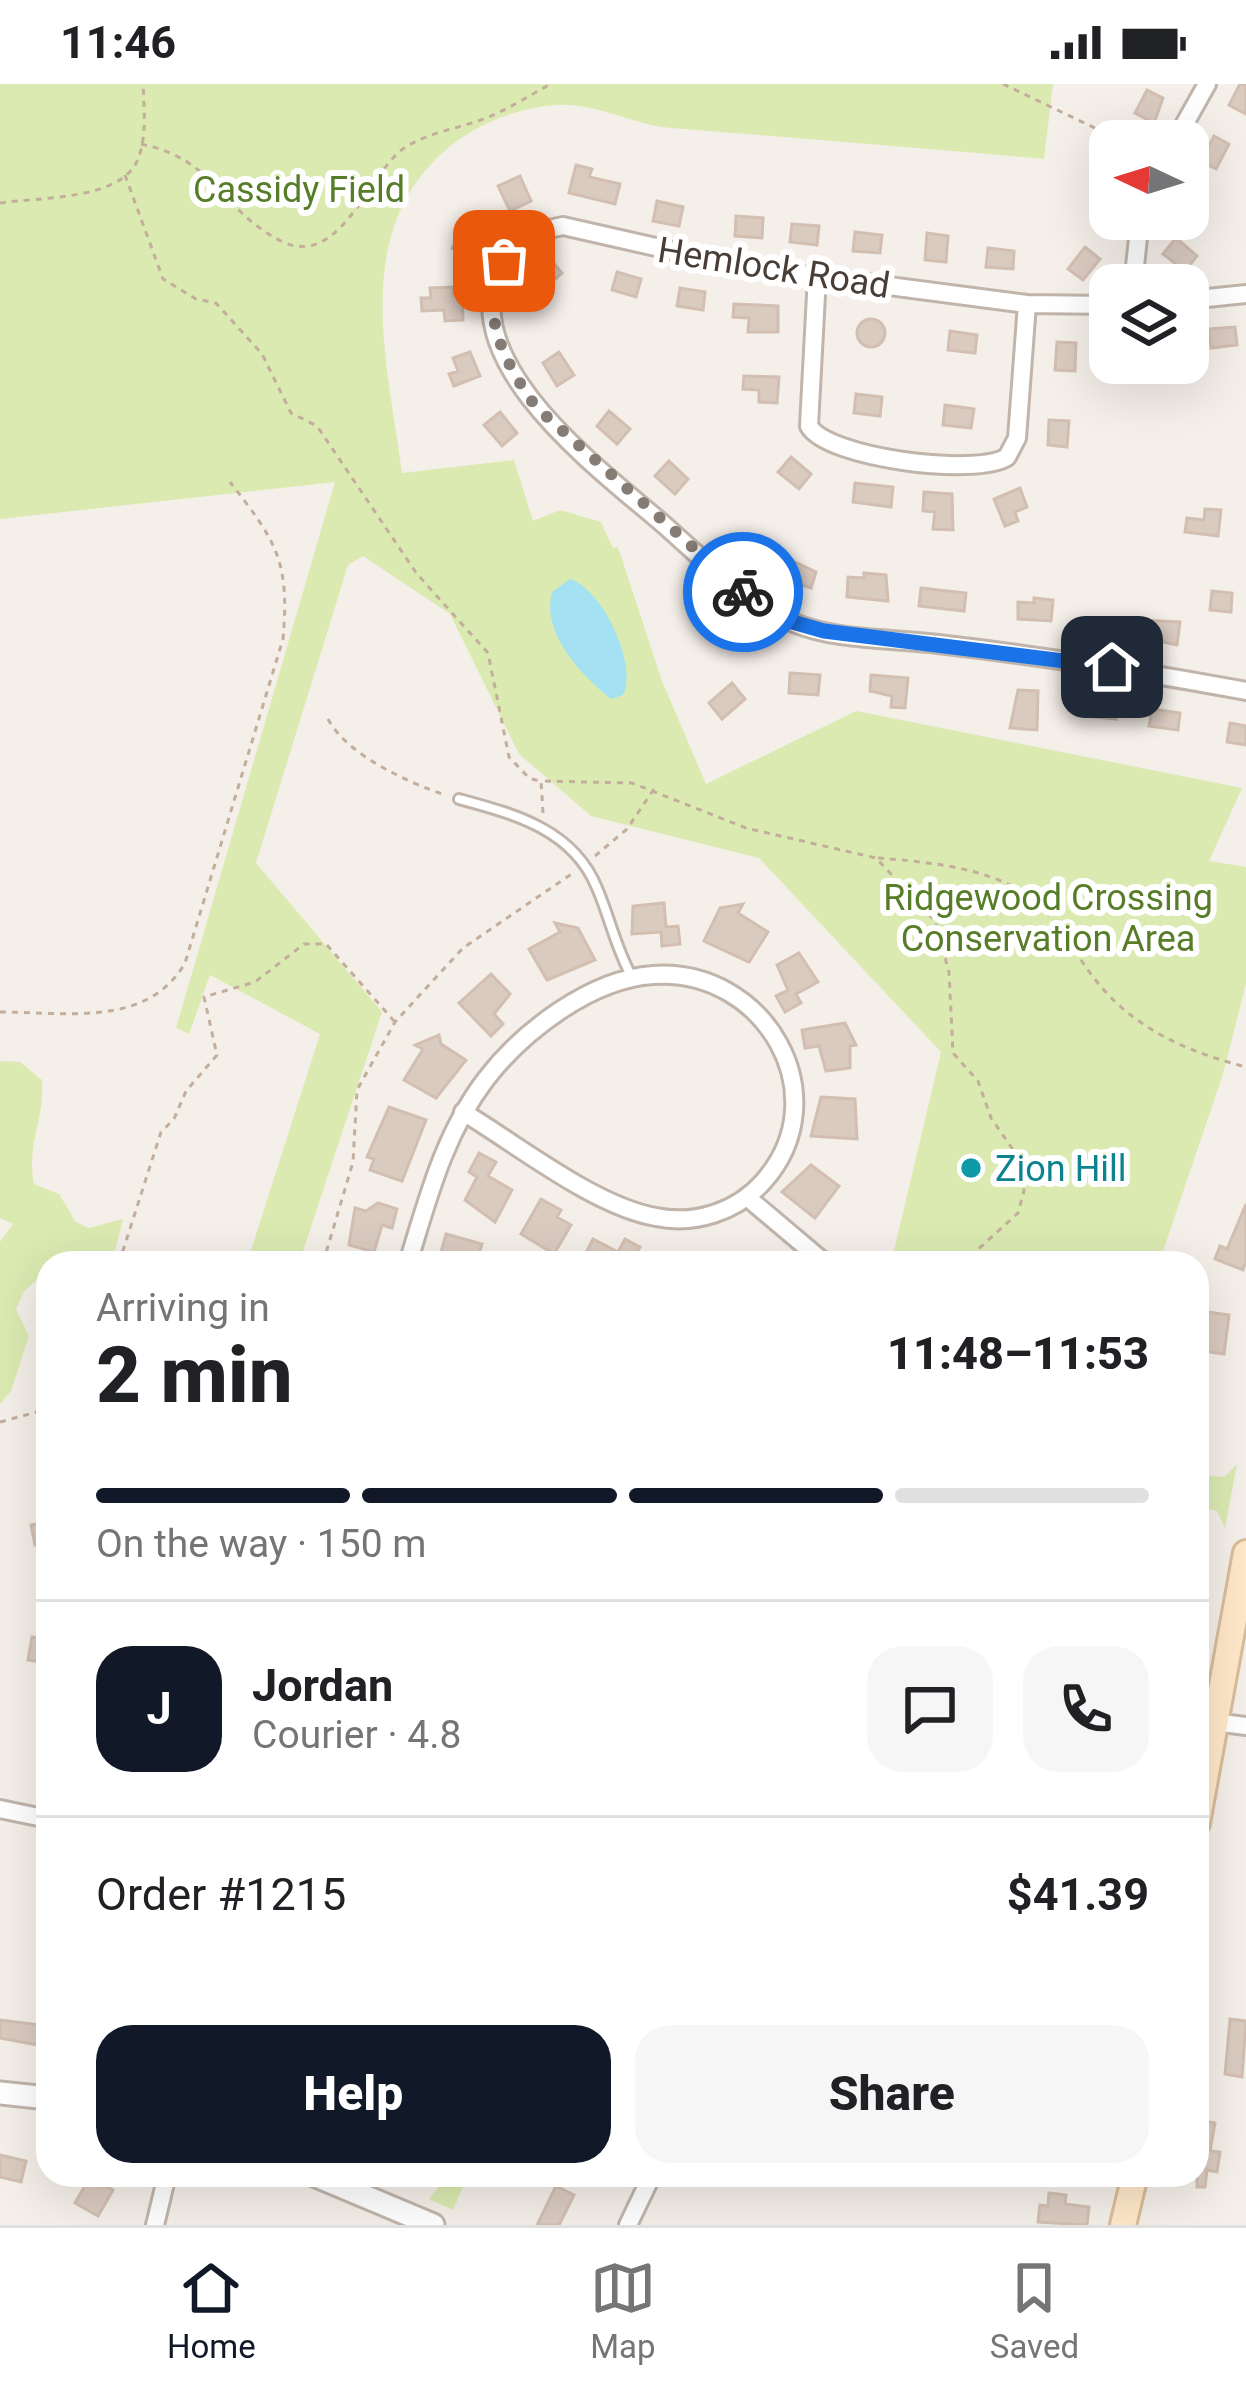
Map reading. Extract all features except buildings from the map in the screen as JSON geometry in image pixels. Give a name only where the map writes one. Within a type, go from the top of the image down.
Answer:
[{"type":"main road","points":[[1209,1751],[1246,1553]]},
{"type":"main road","points":[[1123,2225],[1132,2187]]},
{"type":"street","points":[[1187,120],[1207,84]]},
{"type":"street","name":"Hemlock Road","points":[[1089,305],[1027,304],[687,258],[579,226],[535,234],[504,261],[493,290],[502,346],[521,386],[554,428],[745,593],[812,629],[1112,667],[1246,691]]},
{"type":"street","points":[[817,276],[807,416],[813,434],[840,449],[949,464],[991,465],[1014,447],[1027,304]]},
{"type":"street","points":[[1209,298],[1246,294]]},
{"type":"street","points":[[412,1251],[439,1160],[464,1112],[487,1077],[537,1029],[572,1005],[633,978],[674,976],[717,987],[752,1008],[781,1043],[795,1085],[790,1139],[771,1173],[748,1198],[701,1218],[640,1214],[464,1112]]},
{"type":"street","points":[[748,1198],[811,1251]]},
{"type":"street","points":[[1214,1722],[1246,1726]]},
{"type":"street","points":[[0,1809],[36,1816]]},
{"type":"street","points":[[0,2093],[36,2097]]},
{"type":"street","points":[[155,2225],[164,2187]]},
{"type":"street","points":[[343,2187],[433,2225]]},
{"type":"street","points":[[628,2225],[646,2187]]},
{"type":"lane","points":[[459,799],[541,826],[585,865],[633,978]]},
{"type":"path","points":[[0,203],[104,188],[125,176],[138,162],[143,84]]},
{"type":"path","points":[[141,144],[191,160],[262,228],[297,247],[312,247],[338,232],[397,153],[490,117],[551,84]]},
{"type":"path","points":[[1003,84],[1089,125]]},
{"type":"path","points":[[125,176],[164,278],[196,299],[216,303],[262,354],[291,413],[317,426],[417,574],[488,653],[509,757],[529,778],[615,781],[654,789],[746,828],[876,858],[959,868],[1025,893],[1046,911],[1103,990],[1142,1022],[1197,1054],[1246,1067]]},
{"type":"path","points":[[0,1012],[82,1012],[140,1004],[169,991],[184,963],[283,639],[280,560],[266,523],[230,482]]},
{"type":"path","points":[[328,719],[335,732],[394,773],[459,799]]},
{"type":"path","points":[[541,781],[541,826]]},
{"type":"path","points":[[327,1251],[353,1162],[357,1090],[395,1022],[464,948],[585,865],[626,829],[654,789]]},
{"type":"path","points":[[876,858],[935,921],[949,972],[952,1053],[978,1081],[991,1118],[1021,1161],[1024,1191],[1018,1213],[976,1251]]},
{"type":"path","points":[[123,1251],[158,1139],[175,1119],[186,1090],[217,1055],[204,997],[255,982],[304,944],[326,944],[395,1022]]},
{"type":"path","points":[[0,1422],[36,1412]]},
{"type":"green space","points":[[0,84],[1053,84],[1044,159],[671,128],[572,105],[499,118],[448,148],[417,181],[397,218],[386,258],[384,343],[402,473],[514,460],[533,521],[560,510],[601,522],[613,548],[618,547],[662,681],[706,784],[856,711],[1242,788],[1209,861],[1246,867],[1246,984],[1223,1074],[1163,1251],[894,1251],[941,1052],[759,858],[591,816],[519,754],[450,614],[363,556],[348,565],[256,863],[382,1012],[303,1251],[251,1251],[320,1034],[210,975],[189,1034],[176,1028],[335,482],[0,519]]},
{"type":"green space","points":[[0,1062],[20,1062],[42,1080],[32,1156],[34,1184],[59,1194],[76,1222],[89,1228],[123,1219],[115,1251],[36,1251],[36,1281],[25,1290],[16,1309],[29,1336],[11,1391],[0,1404],[0,1242],[13,1224],[0,1218]]},
{"type":"green space","points":[[1237,1464],[1225,1528],[1217,1511],[1209,1509],[1209,1475],[1224,1477]]},
{"type":"green space","points":[[438,2187],[463,2187],[453,2210],[429,2199]]},
{"type":"water","points":[[570,579],[594,597],[614,629],[626,665],[623,695],[611,699],[599,689],[558,638],[552,623],[552,592]]},
{"type":"way so far","points":[[504,261],[493,290],[495,322],[511,368],[536,407],[615,483],[743,592]]},
{"type":"place","name":"Zion Hill","points":[[971,1168]]},
{"type":"route","points":[[743,592],[789,621],[824,631],[1112,667]]},
{"type":"park label","name":"Cassidy Field","points":[[299,189]]},
{"type":"park label","name":"Ridgewood Crossing Conservation Area","points":[[1048,918]]}]
